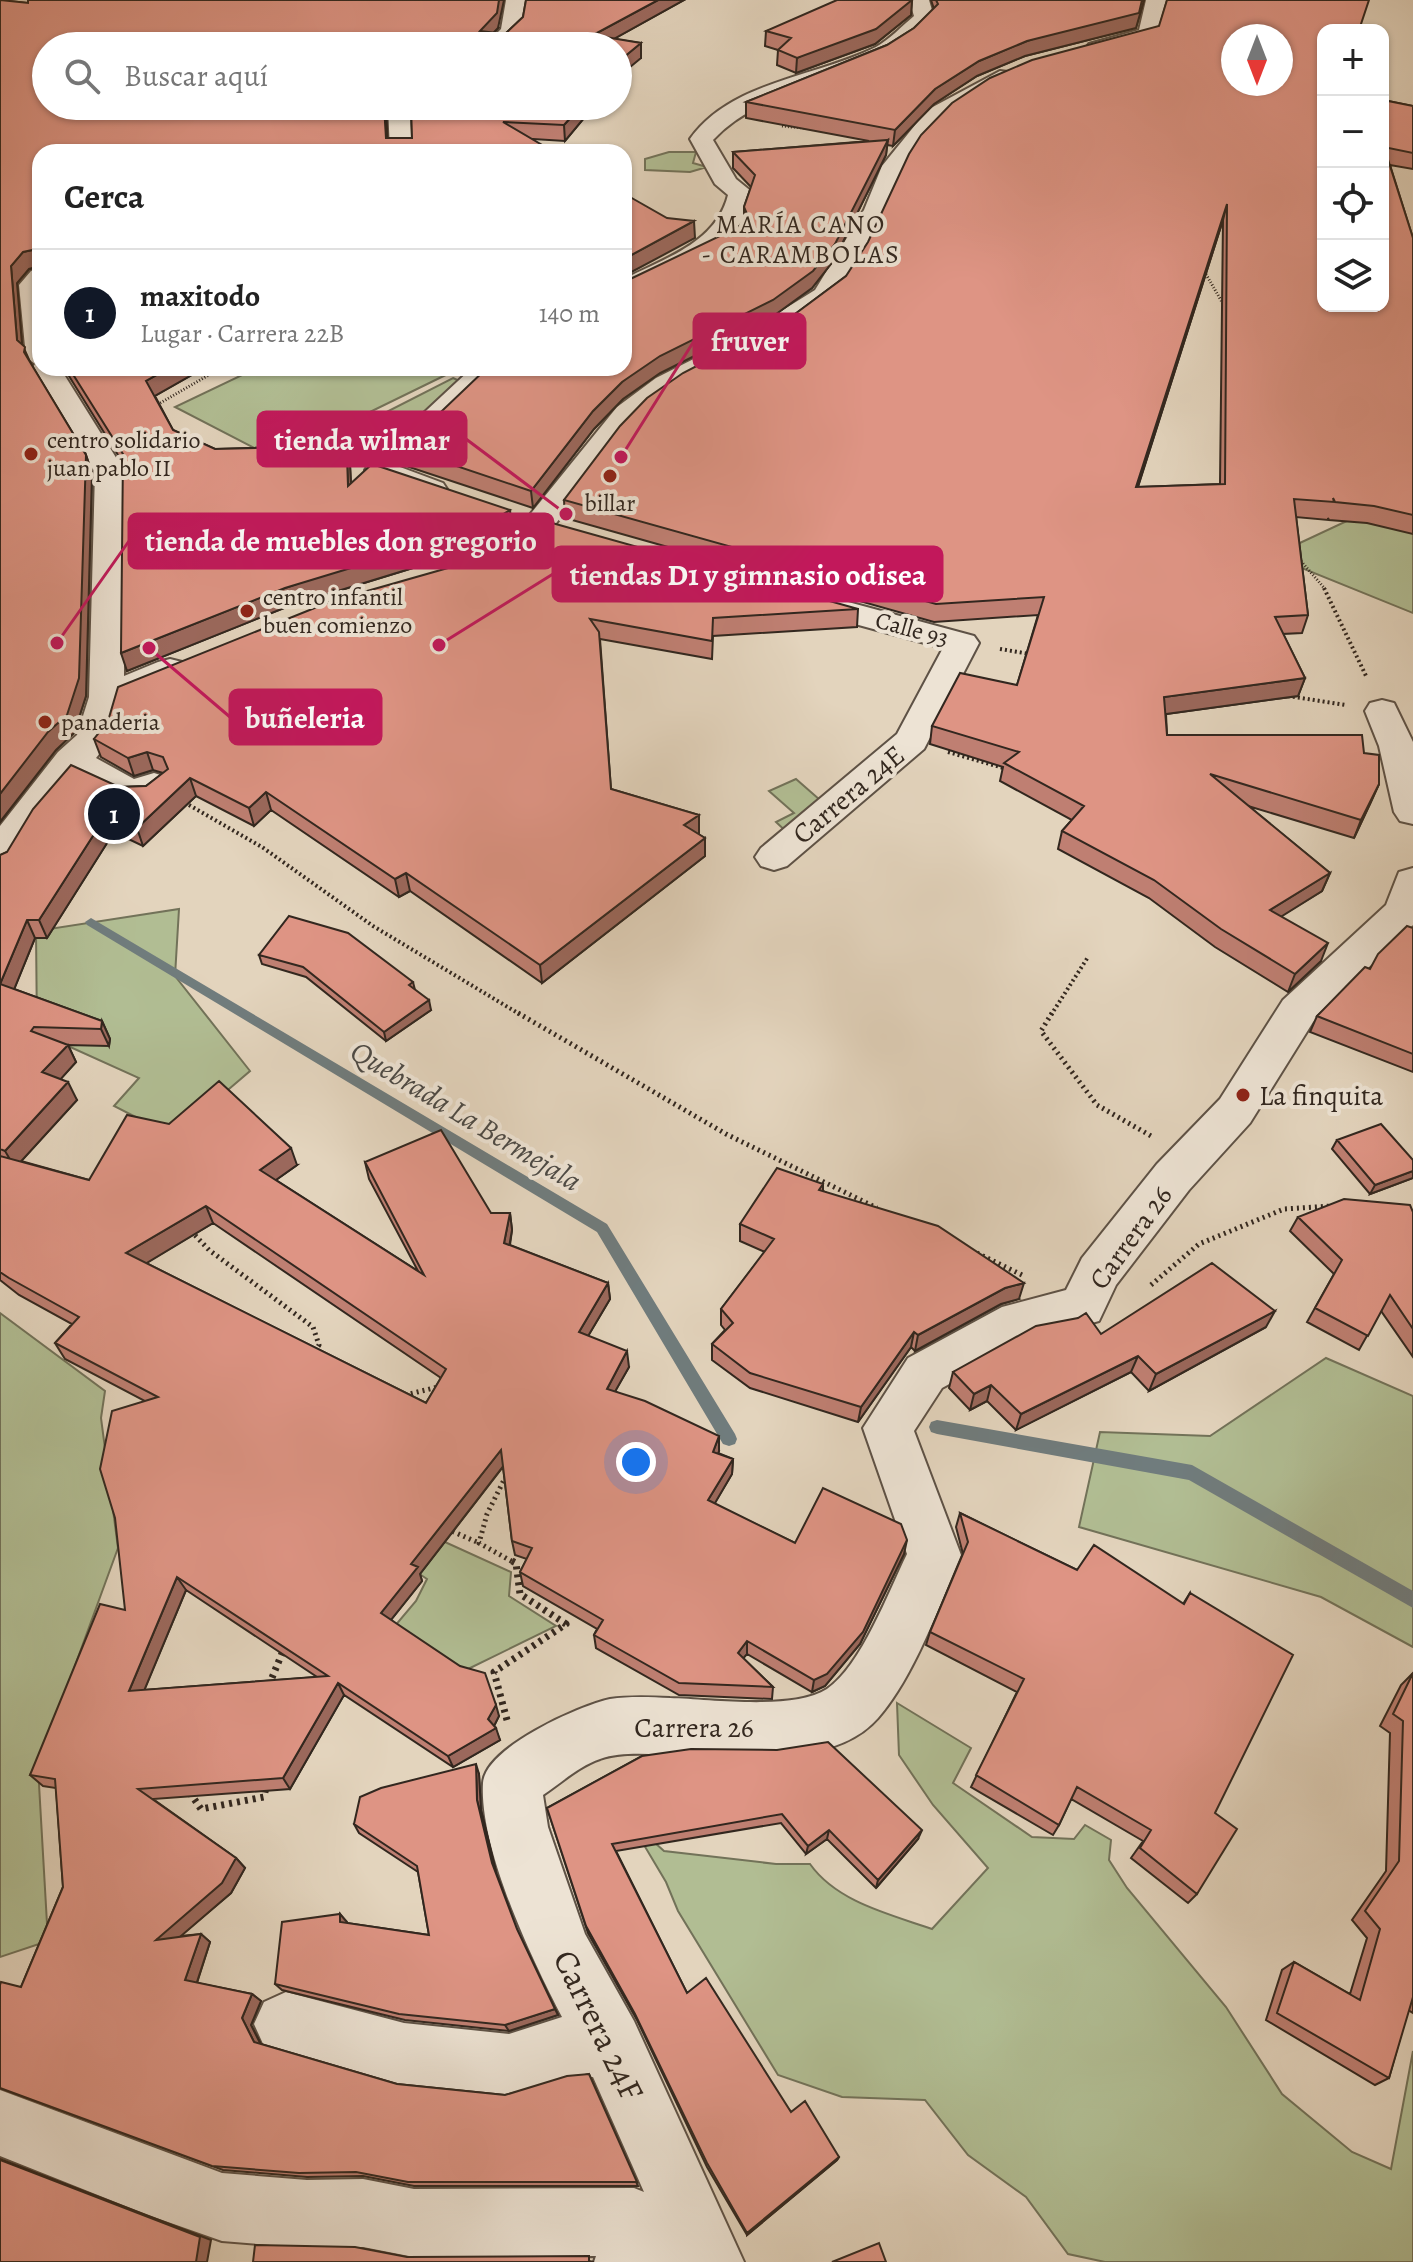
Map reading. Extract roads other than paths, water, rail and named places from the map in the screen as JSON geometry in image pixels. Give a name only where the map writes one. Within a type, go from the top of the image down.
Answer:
[{"type":"street","points":[[510,32],[516,0]]},
{"type":"street","points":[[632,285],[694,256],[712,244],[713,237],[722,232],[735,215],[740,192],[727,184],[701,139],[717,122],[763,96],[885,51],[924,17],[919,0]]},
{"type":"street","points":[[1067,55],[1148,34],[1156,0]]},
{"type":"street","points":[[450,574],[517,545],[541,524],[627,413],[666,384],[758,337],[825,295],[876,210],[894,166],[937,114],[992,81],[1028,66]]},
{"type":"street","points":[[400,120],[401,144]]},
{"type":"street","points":[[0,860],[11,816],[94,738],[106,697],[110,608],[110,472],[51,376]]},
{"type":"street","points":[[462,500],[380,470],[480,376]]},
{"type":"street","name":"Calle 93","points":[[766,590],[962,643]]},
{"type":"street","name":"Carrera 24E","points":[[774,857],[911,741],[962,643]]},
{"type":"street","points":[[106,697],[194,660]]},
{"type":"street","points":[[1382,711],[1397,746],[1413,812]]},
{"type":"street","points":[[71,760],[127,791],[138,792],[154,785]]},
{"type":"street","name":"Carrera 26","points":[[512,1781],[580,1739],[612,1727],[790,1727],[847,1708],[878,1669],[934,1555],[888,1428],[925,1373],[1019,1322],[1082,1307],[1099,1272],[1173,1177],[1235,1111],[1298,1011],[1404,911],[1413,881]]},
{"type":"street","name":"Carrera 24F","points":[[512,1781],[518,1827],[535,1885],[562,1954],[611,2044],[679,2256]]},
{"type":"street","points":[[286,2024],[404,2055],[509,2066],[569,2047],[611,2044]]},
{"type":"street","points":[[0,2123],[222,2207],[307,2214],[363,2213],[414,2223],[634,2222],[679,2256]]},
{"type":"waterway","name":"Quebrada La Bermejala","points":[[91,922],[602,1228],[729,1439]]},
{"type":"waterway","name":"Quebrada La Bermejala","points":[[937,1427],[1192,1473],[1413,1600]]},
{"type":"place","name":"centro solidario juan pablo II","points":[[31,454]]},
{"type":"place","name":"fruver","points":[[621,457]]},
{"type":"place","name":"billar","points":[[610,476]]},
{"type":"place","name":"tienda wilmar","points":[[566,514]]},
{"type":"place","name":"centro infantil buen comienzo","points":[[247,611]]},
{"type":"place","name":"tienda de muebles don gregorio","points":[[57,643]]},
{"type":"place","name":"tiendas D1 y gimnasio odisea","points":[[439,645]]},
{"type":"place","name":"buñeleria","points":[[149,648]]},
{"type":"place","name":"panaderia","points":[[45,722]]},
{"type":"place","name":"maxitodo","points":[[114,814]]},
{"type":"place","name":"La finquita","points":[[1243,1095]]},
{"type":"district","name":"MARÍA CANO - CARAMBOLAS","points":[[801,239]]}]
